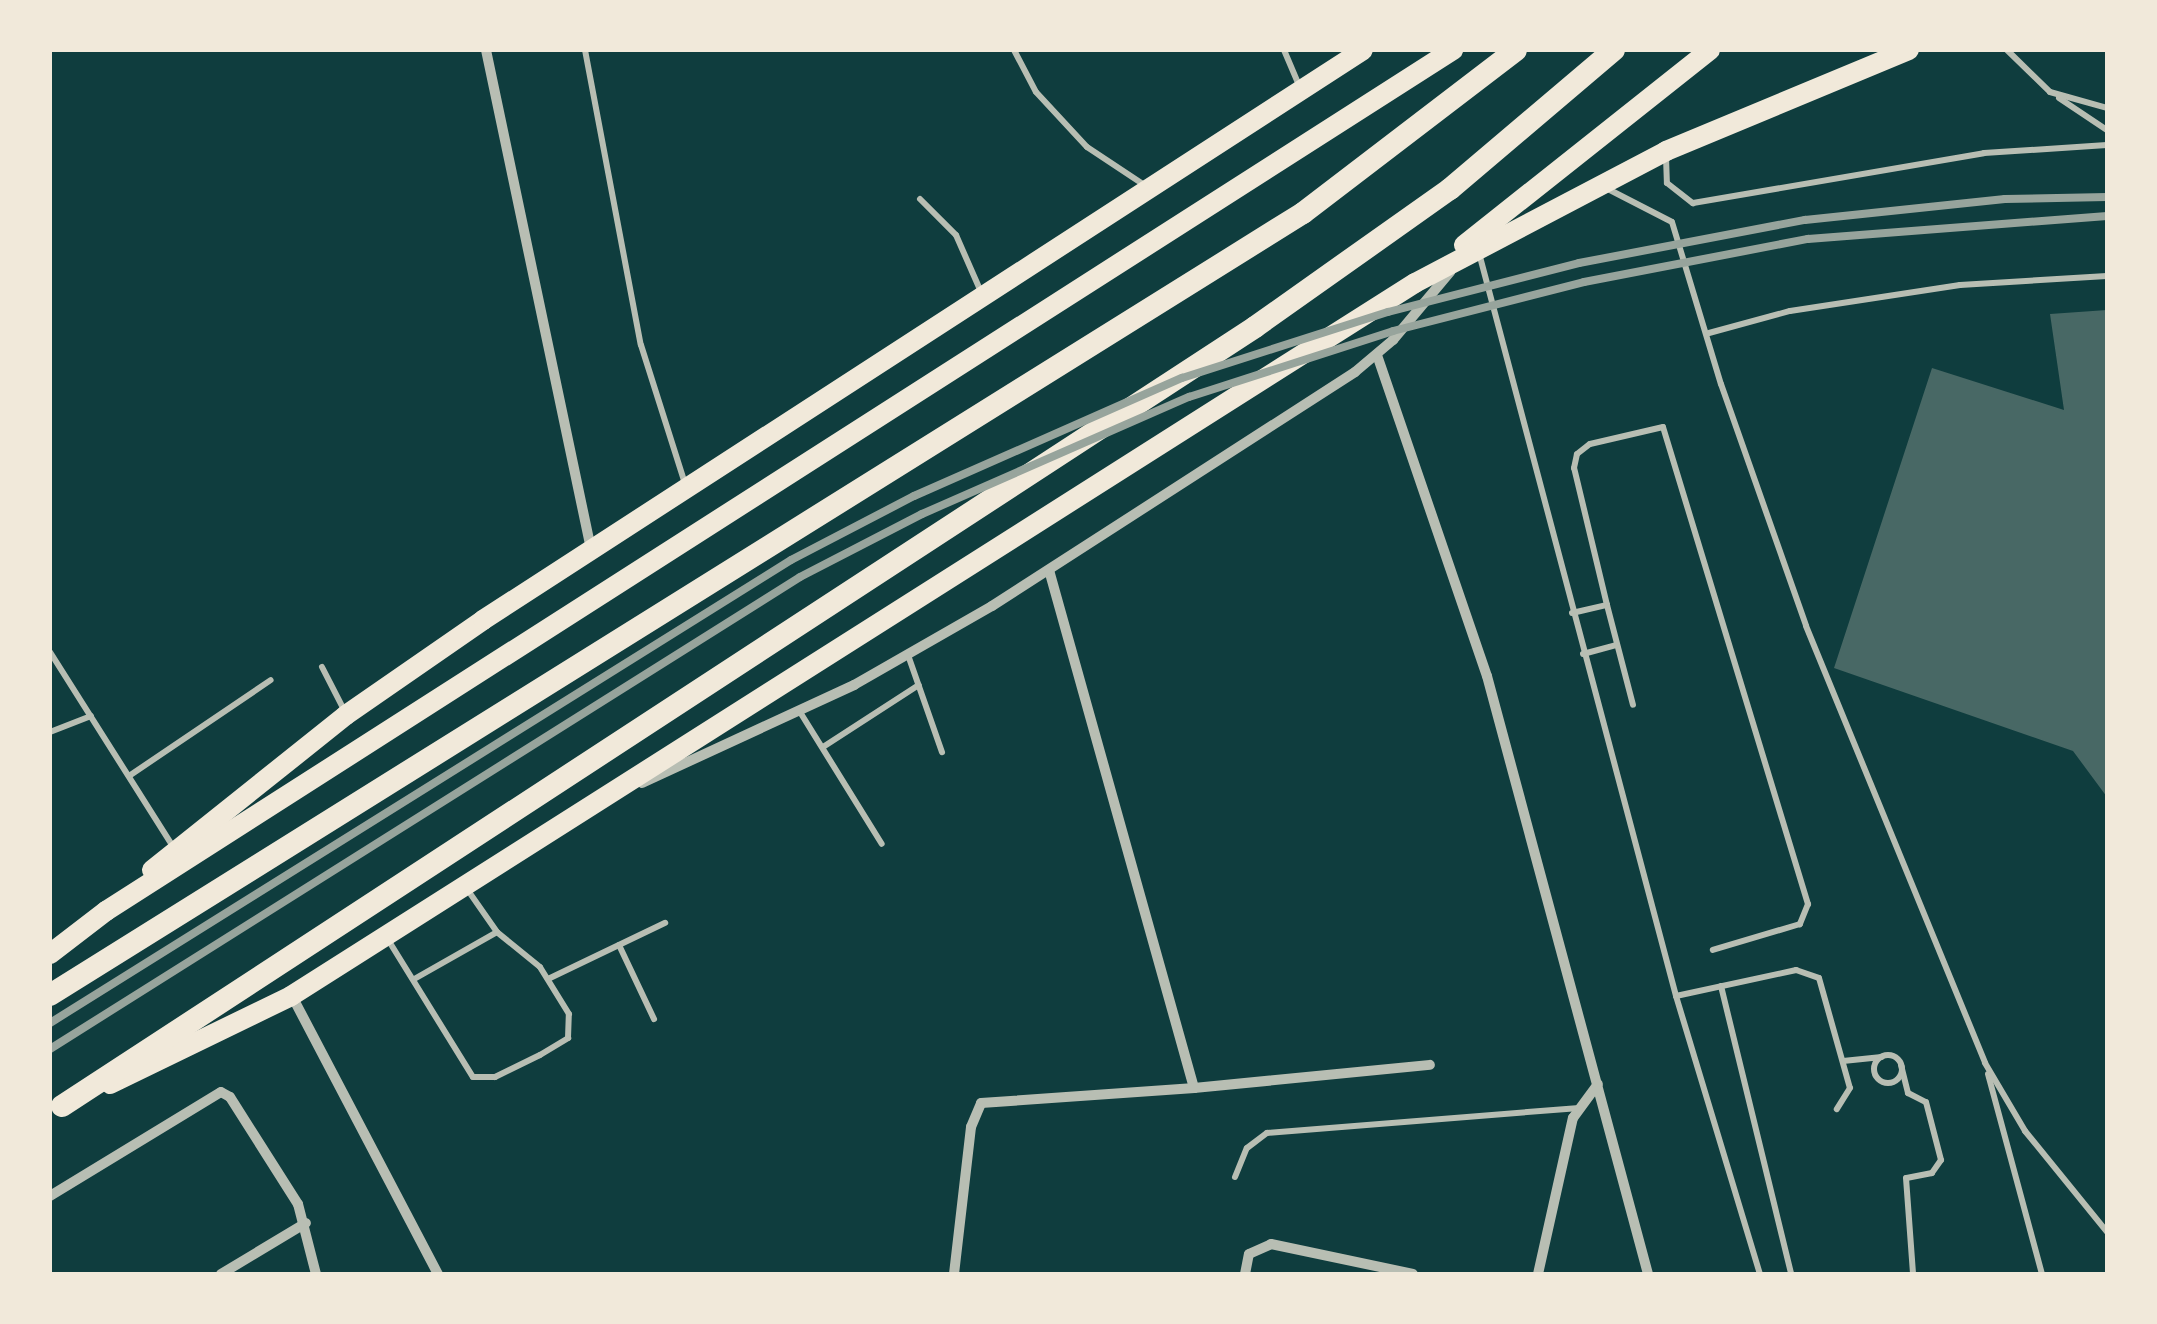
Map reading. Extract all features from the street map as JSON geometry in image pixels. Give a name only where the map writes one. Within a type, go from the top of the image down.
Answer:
[{"type":"highway","points":[[50,995],[784,542],[1303,213],[1516,50]]},
{"type":"highway","points":[[56,1110],[1256,327],[1450,188],[1614,50]]},
{"type":"main road","points":[[50,954],[106,911],[175,849],[346,715],[686,486],[1363,50]]},
{"type":"main road","points":[[106,911],[1453,50]]},
{"type":"main road","points":[[1416,283],[1710,50]]},
{"type":"main road","points":[[56,1110],[292,996],[1416,283],[1666,151],[1909,50]]},
{"type":"street","points":[[486,50],[591,549]]},
{"type":"street","points":[[576,813],[800,712],[908,656],[1049,570],[1377,355],[1469,254]]},
{"type":"street","points":[[1377,355],[1487,676],[1648,1274]]},
{"type":"street","points":[[1049,570],[1194,1088]]},
{"type":"street","points":[[292,996],[438,1274]]},
{"type":"street","points":[[954,1274],[971,1127],[981,1103],[1430,1066]]},
{"type":"street","points":[[1538,1274],[1576,1108],[1598,1084]]},
{"type":"street","points":[[50,1196],[221,1092],[230,1097],[306,1223],[316,1274]]},
{"type":"street","points":[[221,1274],[306,1223]]},
{"type":"street","points":[[1245,1274],[1249,1254],[1271,1244],[1413,1274]]},
{"type":"lane","points":[[585,50],[641,345],[686,486]]},
{"type":"lane","points":[[1014,50],[1036,92],[1086,147],[1149,187]]},
{"type":"lane","points":[[1284,50],[1300,89]]},
{"type":"lane","points":[[2007,50],[2050,92],[2107,130]]},
{"type":"lane","points":[[2050,92],[2107,108]]},
{"type":"lane","points":[[1666,151],[1666,183],[1692,203],[1984,153],[2107,145]]},
{"type":"lane","points":[[1600,184],[1672,222],[1806,626],[1985,1063],[2042,1274]]},
{"type":"lane","points":[[920,198],[956,235],[982,295]]},
{"type":"lane","points":[[1469,254],[1676,996],[1760,1274]]},
{"type":"lane","points":[[1709,333],[1790,310],[1942,288],[2107,276]]},
{"type":"lane","points":[[1633,705],[1575,459],[1590,444],[1663,428],[1808,904],[1800,924],[1713,950]]},
{"type":"lane","points":[[1572,613],[1607,605]]},
{"type":"lane","points":[[1583,654],[1617,646]]},
{"type":"lane","points":[[50,652],[175,849]]},
{"type":"lane","points":[[908,656],[942,752]]},
{"type":"lane","points":[[322,666],[346,715]]},
{"type":"lane","points":[[129,776],[271,680]]},
{"type":"lane","points":[[823,747],[919,684]]},
{"type":"lane","points":[[800,712],[882,844]]},
{"type":"lane","points":[[50,732],[91,716]]},
{"type":"lane","points":[[385,936],[416,978],[466,1070],[480,1079],[568,1038],[569,1014],[548,979],[497,932],[464,884]]},
{"type":"lane","points":[[548,979],[664,924]]},
{"type":"lane","points":[[416,978],[497,932]]},
{"type":"lane","points":[[619,945],[654,1020]]},
{"type":"lane","points":[[1676,996],[1796,970],[1813,974],[1824,984],[1850,1088],[1837,1110]]},
{"type":"lane","points":[[1721,986],[1791,1274]]},
{"type":"lane","points":[[1844,1061],[1883,1056],[1900,1066],[1908,1093],[1926,1102],[1941,1160],[1932,1173],[1906,1178],[1913,1274]]},
{"type":"lane","points":[[1883,1056],[1874,1071],[1882,1082],[1898,1078],[1900,1066]]},
{"type":"lane","points":[[1985,1063],[2025,1131],[2107,1232]]},
{"type":"lane","points":[[1235,1177],[1247,1148],[1267,1133],[1576,1108]]},
{"type":"building","points":[[2107,310],[2107,797],[2073,751],[1834,668],[1932,368],[2064,410],[2050,314]]},
{"type":"railway","points":[[50,1023],[791,560],[914,496],[1182,378],[1388,312],[1579,263],[1805,220],[2005,199],[2107,197]]},
{"type":"railway","points":[[50,1049],[800,577],[922,514],[1189,397],[1393,331],[1584,282],[1808,239],[2107,216]]}]
